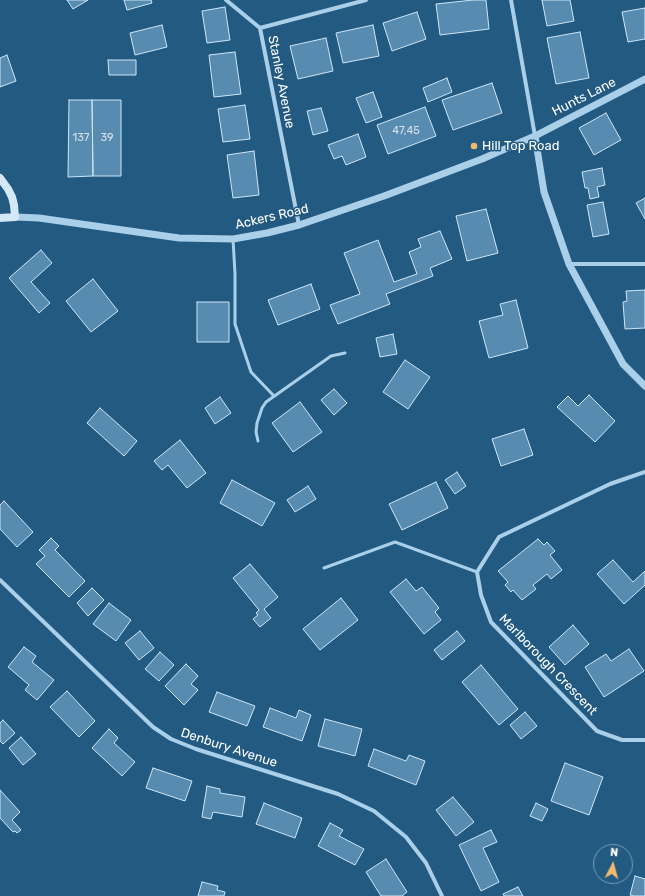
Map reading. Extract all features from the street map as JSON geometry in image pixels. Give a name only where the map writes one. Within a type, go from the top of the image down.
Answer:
[{"type":"main road","points":[[0,178],[12,197],[15,217]]},
{"type":"main road","name":"Ackers Road","points":[[0,218],[15,217]]},
{"type":"street","points":[[226,0],[260,28]]},
{"type":"street","name":"Stanley Avenue","points":[[299,225],[260,28],[366,0]]},
{"type":"street","points":[[511,0],[544,192],[569,264],[623,364],[645,386]]},
{"type":"street","name":"Hunts Lane","points":[[535,136],[645,79]]},
{"type":"street","name":"Ackers Road","points":[[15,217],[39,218],[179,238],[233,239],[299,225],[384,196],[482,159],[535,136]]},
{"type":"street","points":[[569,264],[645,264]]},
{"type":"street","points":[[477,572],[499,537],[610,484],[645,472]]},
{"type":"street","name":"Marlborough Crescent","points":[[477,572],[481,595],[491,622],[597,731],[622,740],[645,740]]},
{"type":"street","name":"Denbury Avenue","points":[[0,580],[153,727],[171,739],[338,794],[374,811],[406,837],[426,864],[442,896]]},
{"type":"lane","points":[[233,239],[235,324],[251,372],[274,396]]},
{"type":"lane","points":[[258,441],[256,432],[257,424],[262,408],[266,402],[331,356],[345,353]]},
{"type":"lane","points":[[324,568],[395,542],[477,572]]},
{"type":"building","points":[[67,0],[88,0],[73,9]]},
{"type":"building","points":[[124,0],[151,0],[152,3],[127,10]]},
{"type":"building","points":[[486,0],[489,29],[440,35],[436,4]]},
{"type":"building","points":[[542,0],[570,0],[574,21],[547,26]]},
{"type":"building","points":[[225,7],[230,40],[207,43],[202,11]]},
{"type":"building","points":[[645,8],[645,39],[628,42],[622,12]]},
{"type":"building","points":[[417,12],[426,39],[392,51],[383,23]]},
{"type":"building","points":[[162,25],[167,47],[135,55],[130,33]]},
{"type":"building","points":[[373,25],[379,56],[343,63],[336,33]]},
{"type":"building","points":[[580,32],[589,78],[556,84],[547,38]]},
{"type":"building","points":[[326,38],[333,71],[298,79],[290,46]]},
{"type":"building","points":[[235,52],[241,94],[214,97],[209,55]]},
{"type":"building","points":[[7,55],[16,81],[0,87],[0,58]]},
{"type":"building","points":[[108,60],[136,60],[136,75],[109,75]]},
{"type":"building","points":[[447,78],[452,92],[428,102],[423,88]]},
{"type":"building","points":[[492,83],[502,113],[453,130],[442,100]]},
{"type":"building","points":[[373,92],[382,117],[366,123],[356,98]]},
{"type":"building","points":[[69,100],[92,100],[93,176],[68,177]]},
{"type":"building","points":[[92,100],[121,100],[121,176],[93,176]]},
{"type":"building","points":[[245,105],[250,139],[223,142],[218,109]]},
{"type":"building","points":[[425,107],[436,136],[388,154],[377,125]]},
{"type":"building","points":[[321,108],[328,131],[313,135],[307,111]]},
{"type":"building","points":[[606,113],[621,140],[594,155],[579,128]]},
{"type":"building","points":[[358,134],[366,157],[346,165],[342,156],[334,159],[328,145]]},
{"type":"building","points":[[254,151],[259,195],[233,198],[227,155]]},
{"type":"building","points":[[602,168],[605,185],[597,187],[599,197],[590,199],[588,188],[585,188],[582,172]]},
{"type":"building","points":[[645,198],[645,219],[636,203]]},
{"type":"building","points":[[603,202],[609,234],[593,237],[587,205]]},
{"type":"building","points":[[486,209],[498,253],[467,261],[456,216]]},
{"type":"building","points":[[440,231],[452,259],[430,268],[433,276],[386,294],[390,304],[338,324],[330,305],[360,294],[344,253],[378,240],[394,282],[417,274],[409,252],[421,247],[418,239]]},
{"type":"building","points":[[41,250],[52,263],[31,282],[50,303],[39,313],[9,278]]},
{"type":"building","points":[[93,279],[118,311],[91,332],[66,301]]},
{"type":"building","points":[[311,284],[320,309],[278,325],[268,300]]},
{"type":"building","points":[[645,290],[645,328],[625,329],[623,302],[627,301],[626,291]]},
{"type":"building","points":[[516,300],[528,348],[489,358],[479,321],[503,315],[500,304]]},
{"type":"building","points":[[197,302],[229,302],[229,342],[197,342]]},
{"type":"building","points":[[393,334],[397,354],[380,357],[376,338]]},
{"type":"building","points":[[405,360],[430,377],[408,409],[383,392]]},
{"type":"building","points":[[334,389],[347,403],[334,415],[321,400]]},
{"type":"building","points":[[589,395],[615,421],[595,442],[557,407],[568,396],[578,406]]},
{"type":"building","points":[[220,397],[231,413],[215,424],[205,408]]},
{"type":"building","points":[[300,402],[322,432],[293,452],[272,423]]},
{"type":"building","points":[[100,408],[137,441],[124,456],[87,423]]},
{"type":"building","points":[[524,429],[533,455],[501,466],[492,439]]},
{"type":"building","points":[[180,440],[206,473],[187,488],[168,465],[162,470],[154,461]]},
{"type":"building","points":[[457,472],[466,486],[455,494],[445,480]]},
{"type":"building","points":[[232,480],[275,503],[262,526],[220,503]]},
{"type":"building","points":[[436,482],[448,508],[402,530],[389,504]]},
{"type":"building","points":[[308,486],[316,499],[295,512],[287,500]]},
{"type":"building","points":[[4,501],[33,532],[17,547],[0,529],[0,505]]},
{"type":"building","points":[[51,538],[59,546],[55,550],[85,581],[69,597],[36,564],[45,556],[39,550]]},
{"type":"building","points":[[538,539],[544,545],[547,542],[555,551],[550,555],[562,570],[551,579],[547,574],[533,585],[536,589],[522,600],[513,590],[511,592],[505,585],[508,582],[498,571]]},
{"type":"building","points":[[613,560],[633,582],[645,571],[645,585],[624,604],[597,574]]},
{"type":"building","points":[[250,564],[278,597],[264,609],[271,618],[260,627],[253,619],[258,615],[256,613],[259,610],[233,578]]},
{"type":"building","points":[[406,579],[416,591],[422,587],[439,608],[435,612],[441,620],[424,634],[390,592]]},
{"type":"building","points":[[92,588],[104,600],[88,616],[77,603]]},
{"type":"building","points":[[341,598],[358,620],[320,650],[303,629]]},
{"type":"building","points":[[109,603],[131,620],[116,641],[93,624]]},
{"type":"building","points":[[573,625],[589,644],[565,665],[549,647]]},
{"type":"building","points":[[140,631],[154,648],[139,660],[125,643]]},
{"type":"building","points":[[457,631],[465,641],[442,660],[434,650]]},
{"type":"building","points":[[24,647],[36,656],[32,662],[54,680],[37,700],[25,690],[29,685],[8,667]]},
{"type":"building","points":[[629,649],[644,671],[604,697],[585,667],[606,654],[611,661]]},
{"type":"building","points":[[160,652],[174,665],[159,681],[145,669]]},
{"type":"building","points":[[186,664],[198,676],[191,684],[198,690],[184,705],[165,686]]},
{"type":"building","points":[[481,665],[518,709],[499,725],[462,682]]},
{"type":"building","points":[[67,691],[95,721],[79,737],[50,707]]},
{"type":"building","points":[[217,692],[255,706],[247,726],[209,712]]},
{"type":"building","points":[[270,708],[296,718],[299,710],[311,715],[302,741],[263,727]]},
{"type":"building","points":[[525,712],[537,726],[521,739],[510,725]]},
{"type":"building","points":[[325,719],[362,729],[355,756],[318,746]]},
{"type":"building","points":[[3,720],[15,733],[3,744],[0,741],[0,723]]},
{"type":"building","points":[[109,729],[118,738],[114,743],[135,762],[122,776],[92,748]]},
{"type":"building","points":[[21,737],[36,754],[23,765],[9,748]]},
{"type":"building","points":[[374,749],[406,761],[409,755],[425,761],[416,785],[368,766]]},
{"type":"building","points":[[565,763],[603,777],[589,815],[551,801]]},
{"type":"building","points":[[153,768],[192,781],[185,801],[146,788]]},
{"type":"building","points":[[207,786],[220,789],[220,793],[245,797],[242,817],[213,812],[211,819],[202,817]]},
{"type":"building","points":[[0,790],[20,812],[12,820],[21,830],[17,833],[15,831],[13,832],[0,818]]},
{"type":"building","points":[[453,797],[474,822],[456,836],[436,810]]},
{"type":"building","points":[[264,803],[302,818],[295,838],[256,824]]},
{"type":"building","points":[[536,803],[548,809],[542,821],[530,816]]},
{"type":"building","points":[[330,823],[343,830],[339,836],[364,849],[355,865],[318,846]]},
{"type":"building","points":[[491,830],[497,842],[483,848],[499,882],[481,891],[459,845]]},
{"type":"building","points":[[386,859],[407,892],[402,896],[381,896],[366,872]]},
{"type":"building","points":[[635,876],[645,879],[645,896],[630,895]]},
{"type":"building","points":[[202,882],[218,886],[217,890],[225,892],[224,896],[198,896]]},
{"type":"building","points":[[518,887],[523,896],[504,896],[503,894]]},
{"type":"place","name":"Hill Top Road","points":[[474,146]]}]
